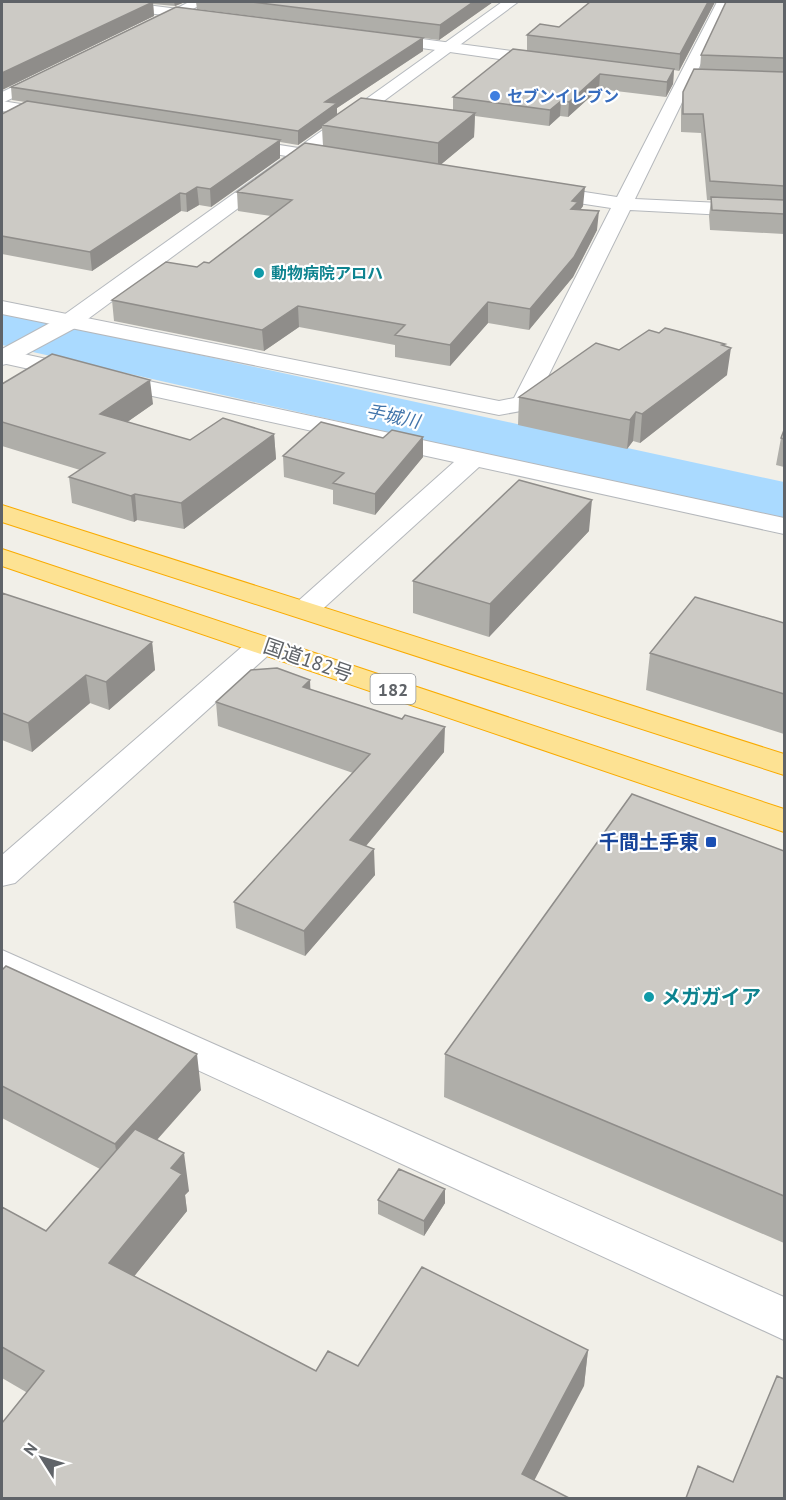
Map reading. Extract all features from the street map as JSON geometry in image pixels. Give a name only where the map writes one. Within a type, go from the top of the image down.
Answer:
[{"type":"highway","name":"182","points":[[2,513],[306,609],[784,765]]},
{"type":"highway","name":"国道182号","points":[[2,557],[784,821]]},
{"type":"street","points":[[93,2],[224,19]]},
{"type":"street","points":[[136,33],[199,2]]},
{"type":"street","points":[[7,355],[63,325],[511,2]]},
{"type":"street","points":[[2,308],[63,325],[499,408],[523,404],[625,204],[693,79],[724,2]]},
{"type":"street","points":[[365,37],[562,62]]},
{"type":"street","points":[[2,98],[64,68]]},
{"type":"street","points":[[665,76],[693,79]]},
{"type":"street","points":[[2,106],[70,117]]},
{"type":"street","points":[[220,141],[358,163]]},
{"type":"street","points":[[520,188],[625,204],[784,212]]},
{"type":"street","points":[[7,355],[784,526]]},
{"type":"street","points":[[306,609],[474,458]]},
{"type":"street","points":[[2,874],[262,645]]},
{"type":"street","points":[[2,963],[784,1319]]},
{"type":"building","points":[[2,2],[153,2],[2,73]]},
{"type":"building","points":[[251,2],[473,2],[440,25]]},
{"type":"building","points":[[590,2],[708,2],[680,54],[527,35],[540,24],[559,27]]},
{"type":"building","points":[[726,2],[784,2],[784,58],[701,55]]},
{"type":"building","points":[[176,7],[423,38],[325,102],[337,103],[298,131],[11,87]]},
{"type":"building","points":[[513,49],[674,69],[667,82],[600,74],[569,102],[561,101],[550,110],[453,97]]},
{"type":"building","points":[[694,69],[784,72],[784,186],[710,181],[703,114],[683,114],[683,92]]},
{"type":"building","points":[[361,98],[475,113],[438,143],[322,125]]},
{"type":"building","points":[[27,101],[280,140],[210,189],[197,187],[186,194],[180,193],[90,252],[2,236],[2,114]]},
{"type":"building","points":[[305,143],[585,187],[572,201],[578,202],[571,209],[599,211],[574,257],[530,309],[488,302],[450,345],[395,335],[405,325],[298,306],[262,330],[112,300],[166,262],[197,267],[204,262],[209,263],[292,200],[237,192]]},
{"type":"building","points":[[711,197],[784,200],[784,214],[712,210]]},
{"type":"building","points":[[665,328],[725,344],[722,345],[731,348],[642,414],[636,412],[630,420],[519,397],[596,343],[619,350],[649,330],[659,333]]},
{"type":"building","points":[[52,354],[150,380],[100,414],[190,440],[223,418],[274,434],[181,503],[135,494],[131,496],[69,477],[105,453],[2,422],[2,384]]},
{"type":"building","points":[[321,422],[383,438],[392,430],[423,437],[375,494],[333,483],[344,473],[283,456]]},
{"type":"building","points":[[519,480],[592,500],[490,604],[413,581]]},
{"type":"building","points":[[2,593],[152,642],[106,682],[86,675],[28,723],[2,713]]},
{"type":"building","points":[[695,597],[784,623],[784,694],[650,653]]},
{"type":"building","points":[[277,668],[310,680],[303,687],[402,719],[405,715],[445,727],[350,840],[374,849],[304,931],[234,902],[370,754],[216,702],[251,670]]},
{"type":"building","name":"メガガイア","points":[[632,794],[784,851],[784,1196],[445,1054]]},
{"type":"building","points":[[6,966],[197,1054],[115,1144],[2,1086],[2,970]]},
{"type":"building","points":[[135,1129],[184,1153],[171,1168],[182,1174],[109,1263],[316,1371],[328,1351],[358,1366],[422,1267],[588,1350],[522,1474],[569,1498],[2,1498],[2,1423],[44,1371],[2,1347],[2,1207],[46,1231]]},
{"type":"building","points":[[399,1169],[445,1189],[424,1221],[378,1200]]},
{"type":"building","points":[[777,1376],[784,1379],[784,1498],[686,1498],[698,1466],[733,1482]]},
{"type":"waterway","name":"手城川","points":[[2,329],[784,502]]},
{"type":"place","name":"セブンイレブン","points":[[495,96]]},
{"type":"place","name":"動物病院アロハ","points":[[259,273]]},
{"type":"place","name":"千間土手東","points":[[711,842]]},
{"type":"place","name":"メガガイア","points":[[649,997]]}]
